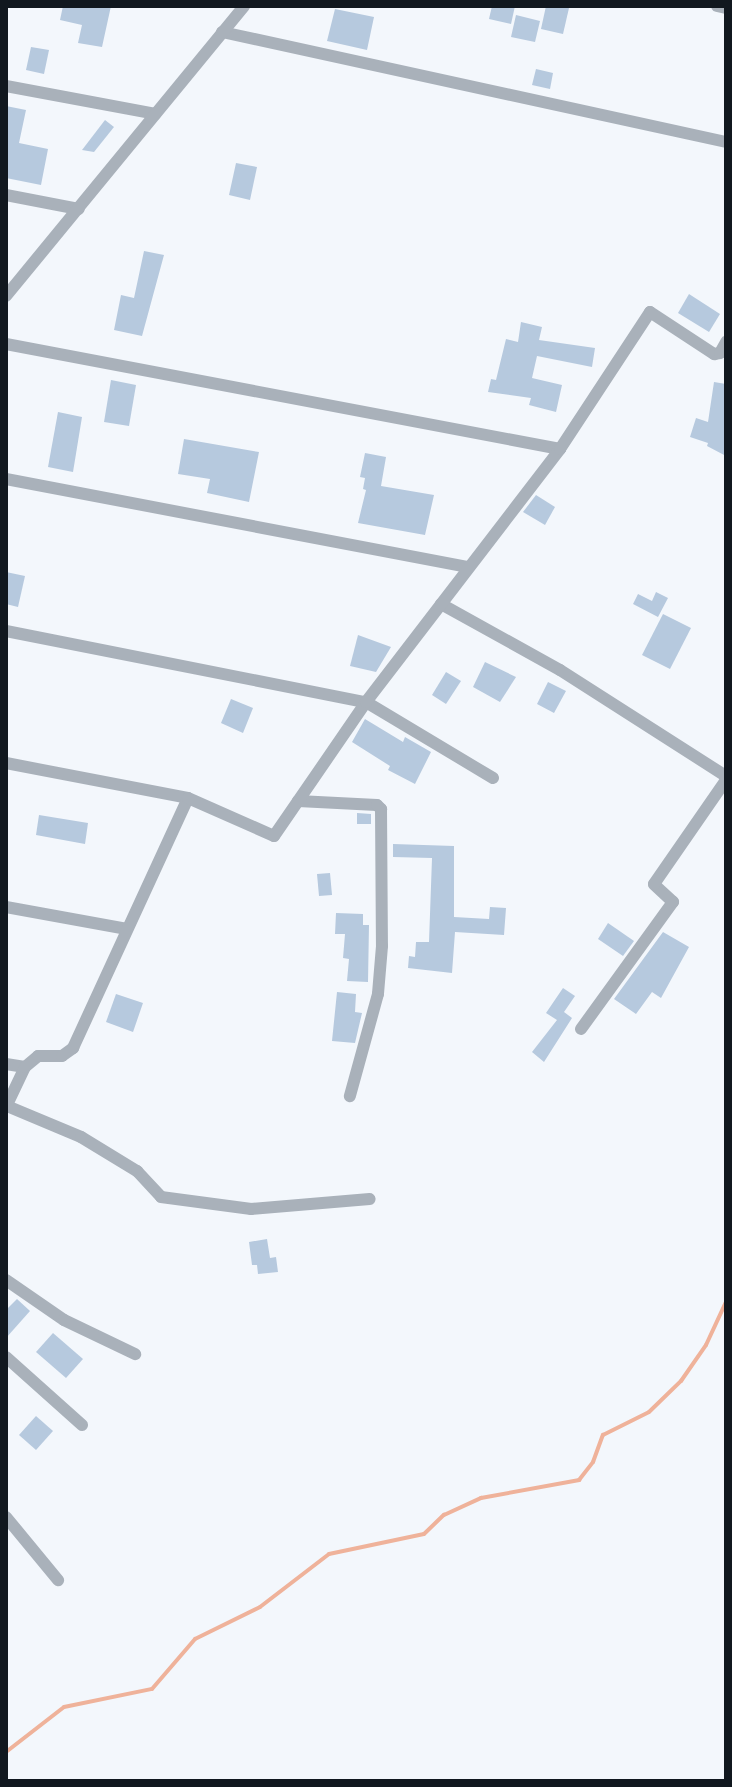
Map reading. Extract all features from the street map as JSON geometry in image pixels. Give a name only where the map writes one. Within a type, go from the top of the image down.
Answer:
[{"type":"street","points":[[6,296],[244,6]]},
{"type":"street","points":[[717,6],[726,8]]},
{"type":"street","points":[[222,32],[726,142]]},
{"type":"street","points":[[6,86],[155,114]]},
{"type":"street","points":[[6,195],[79,209]]},
{"type":"street","points":[[6,763],[188,798],[272,837],[366,702],[466,567],[560,449],[650,312],[714,354],[720,353],[726,342]]},
{"type":"street","points":[[6,344],[560,449]]},
{"type":"street","points":[[6,479],[466,567]]},
{"type":"street","points":[[441,604],[560,670],[726,778],[654,884],[673,902],[581,1029]]},
{"type":"street","points":[[6,631],[366,702],[493,778]]},
{"type":"street","points":[[188,798],[73,1048],[62,1056],[38,1056],[25,1067],[6,1107],[92,1144],[137,1171],[161,1197],[251,1209],[370,1199]]},
{"type":"street","points":[[298,801],[377,805],[381,809],[382,946],[378,994],[350,1096]]},
{"type":"street","points":[[6,907],[127,929]]},
{"type":"street","points":[[6,1064],[25,1067]]},
{"type":"street","points":[[6,1280],[64,1320],[135,1354]]},
{"type":"street","points":[[6,1357],[82,1425]]},
{"type":"street","points":[[6,1517],[58,1580]]},
{"type":"building","points":[[63,6],[111,6],[102,47],[78,43],[82,25],[60,20]]},
{"type":"building","points":[[492,6],[515,6],[511,24],[489,19]]},
{"type":"building","points":[[546,6],[569,8],[563,34],[541,29]]},
{"type":"building","points":[[335,9],[374,17],[367,50],[327,41]]},
{"type":"building","points":[[516,15],[540,21],[535,42],[511,37]]},
{"type":"building","points":[[31,47],[49,50],[44,74],[26,70]]},
{"type":"building","points":[[536,69],[553,73],[550,89],[532,85]]},
{"type":"building","points":[[6,106],[26,110],[19,143],[48,149],[41,185],[6,178]]},
{"type":"building","points":[[105,120],[114,127],[94,152],[82,150]]},
{"type":"building","points":[[236,163],[257,167],[250,200],[229,195]]},
{"type":"building","points":[[144,251],[164,255],[142,336],[114,330],[121,295],[134,298]]},
{"type":"building","points":[[689,294],[720,314],[709,332],[678,313]]},
{"type":"building","points":[[521,322],[542,327],[539,340],[595,348],[592,367],[537,356],[532,378],[562,385],[556,412],[529,405],[531,398],[488,392],[491,379],[496,380],[506,339],[518,342]]},
{"type":"building","points":[[111,380],[136,385],[129,426],[104,422]]},
{"type":"building","points":[[714,382],[726,384],[726,456],[707,446],[708,443],[690,437],[696,418],[708,422]]},
{"type":"building","points":[[58,412],[82,417],[73,472],[48,467]]},
{"type":"building","points":[[184,439],[259,452],[249,502],[207,493],[210,479],[178,474]]},
{"type":"building","points":[[365,453],[386,457],[381,486],[434,495],[425,535],[358,523],[366,490],[363,489],[365,478],[360,477]]},
{"type":"building","points":[[536,495],[555,507],[545,525],[523,512]]},
{"type":"building","points":[[6,572],[25,576],[18,607],[6,604]]},
{"type":"building","points":[[656,592],[668,598],[658,617],[633,604],[638,594],[652,601]]},
{"type":"building","points":[[663,614],[691,628],[670,669],[642,655]]},
{"type":"building","points":[[358,635],[391,647],[376,672],[350,666]]},
{"type":"building","points":[[485,662],[516,677],[500,702],[473,687]]},
{"type":"building","points":[[446,672],[461,681],[446,704],[432,695]]},
{"type":"building","points":[[548,682],[566,691],[554,713],[537,704]]},
{"type":"building","points":[[231,699],[253,708],[243,733],[221,723]]},
{"type":"building","points":[[365,719],[403,742],[405,737],[431,752],[415,784],[388,770],[390,766],[352,742]]},
{"type":"building","points":[[357,813],[371,814],[371,824],[357,824]]},
{"type":"building","points":[[39,815],[88,823],[85,844],[36,835]]},
{"type":"building","points":[[393,844],[454,846],[454,917],[489,919],[490,907],[506,908],[504,935],[455,932],[452,973],[408,968],[409,956],[415,957],[416,942],[429,942],[432,858],[393,857]]},
{"type":"building","points":[[330,873],[332,895],[319,896],[317,874]]},
{"type":"building","points":[[336,913],[363,914],[363,925],[369,925],[368,982],[347,981],[349,959],[343,958],[345,934],[335,934]]},
{"type":"building","points":[[608,923],[634,941],[623,956],[598,939]]},
{"type":"building","points":[[663,932],[689,947],[661,998],[652,992],[636,1014],[614,999]]},
{"type":"building","points":[[563,988],[575,996],[564,1012],[572,1018],[544,1062],[532,1052],[557,1020],[546,1013]]},
{"type":"building","points":[[337,992],[356,994],[355,1012],[362,1013],[355,1043],[332,1041]]},
{"type":"building","points":[[116,994],[143,1003],[133,1032],[106,1022]]},
{"type":"building","points":[[267,1239],[270,1258],[276,1257],[278,1272],[258,1274],[257,1265],[252,1265],[249,1242]]},
{"type":"building","points":[[17,1299],[30,1311],[6,1338],[6,1310]]},
{"type":"building","points":[[53,1333],[83,1359],[66,1378],[36,1352]]},
{"type":"building","points":[[36,1416],[53,1431],[36,1450],[19,1435]]},
{"type":"waterway","points":[[6,1752],[64,1707],[152,1689],[195,1639],[260,1607],[329,1554],[424,1534],[444,1515],[481,1498],[579,1480],[593,1462],[603,1435],[649,1412],[681,1381],[706,1345],[726,1302]]}]
